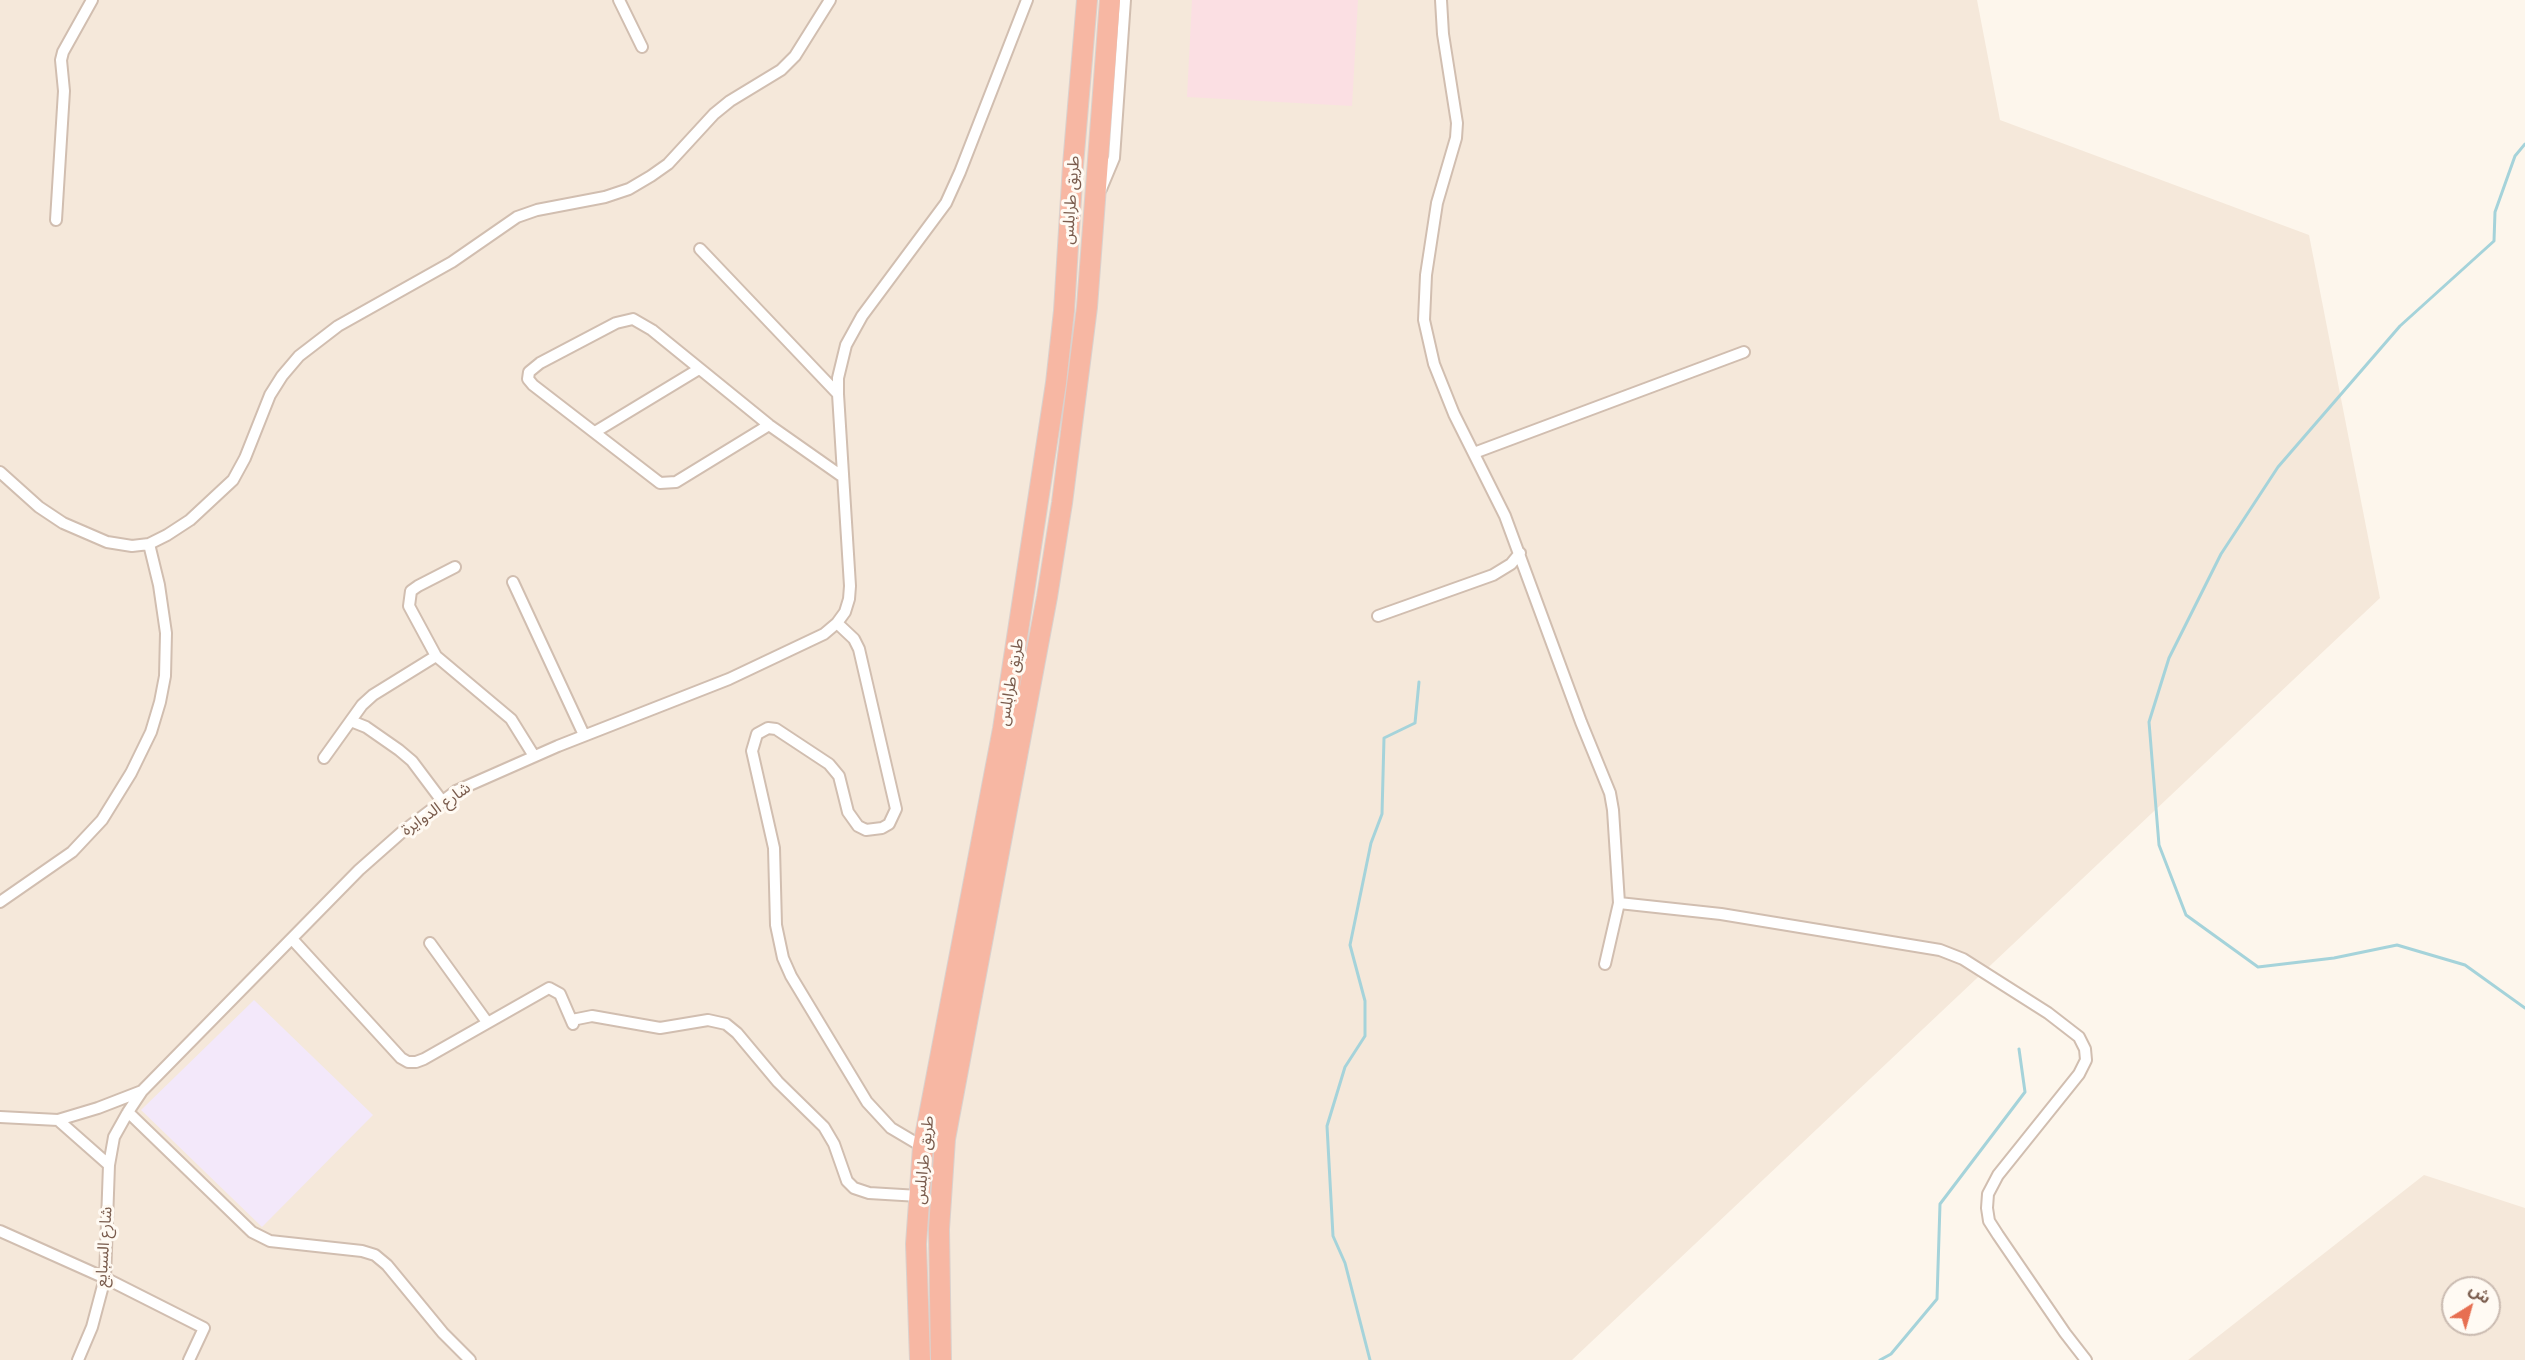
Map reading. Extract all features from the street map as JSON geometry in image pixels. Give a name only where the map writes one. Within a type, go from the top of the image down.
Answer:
[{"type":"highway","name":"طريق طرابلس","points":[[920,1360],[916,1244],[923,1147],[1003,729],[1053,405],[1064,310],[1087,0]]},
{"type":"highway","points":[[941,1360],[939,1229],[945,1139],[1047,597],[1079,373],[1110,0]]},
{"type":"street","points":[[56,220],[64,91],[61,60],[63,52],[93,0]]},
{"type":"street","points":[[619,0],[642,47]]},
{"type":"street","points":[[0,472],[39,507],[63,523],[106,542],[132,546],[149,544],[190,520],[233,480],[245,458],[270,395],[299,356],[338,326],[452,262],[517,217],[537,210],[605,197],[629,189],[651,176],[668,164],[714,114],[730,101],[781,70],[795,56],[830,0]]},
{"type":"street","points":[[923,1147],[891,1128],[867,1102],[791,976],[783,958],[776,925],[773,839],[752,751],[757,734],[768,728],[776,729],[829,764],[838,776],[848,812],[858,826],[866,830],[882,828],[893,818],[896,809],[859,649],[854,639],[837,623],[847,605],[850,586],[838,394],[841,363],[853,329],[946,203],[1027,0]]},
{"type":"street","points":[[1095,200],[1114,158],[1125,0]]},
{"type":"street","points":[[1441,0],[1443,34],[1457,123],[1456,138],[1437,203],[1426,275],[1424,320],[1434,364],[1505,516],[1581,722],[1610,793],[1619,903],[1605,964]]},
{"type":"street","points":[[700,249],[838,394]]},
{"type":"street","points":[[769,425],[683,478],[660,483],[533,385],[528,379],[529,372],[533,367],[616,323],[633,319],[652,330],[769,425],[843,477]]},
{"type":"street","points":[[1474,453],[1744,352]]},
{"type":"street","points":[[595,432],[699,369]]},
{"type":"street","points":[[0,902],[72,852],[102,820],[131,773],[151,732],[165,675],[166,633],[159,585],[149,544]]},
{"type":"street","points":[[1378,616],[1493,575],[1511,564],[1520,553]]},
{"type":"street","points":[[455,567],[411,591],[409,606],[436,656],[511,719],[534,756]]},
{"type":"street","points":[[513,582],[584,735]]},
{"type":"street","name":"شارع الدوايرة","points":[[142,1091],[293,940],[359,870],[402,831],[456,791],[584,735],[729,679],[824,634],[837,623]]},
{"type":"street","points":[[324,758],[362,705],[373,695],[436,656]]},
{"type":"street","points":[[351,721],[366,727],[399,750],[425,777],[442,801]]},
{"type":"street","points":[[1619,903],[1721,914],[1940,950],[1963,959],[2048,1012],[2079,1037],[2085,1049],[2086,1060],[2079,1074],[1998,1175],[1988,1194],[1987,1208],[1989,1221],[1998,1235],[2086,1360]]},
{"type":"street","points":[[293,940],[401,1058],[408,1062],[424,1059],[549,988],[560,994],[573,1022],[592,1016],[660,1028],[708,1020],[726,1024],[778,1082],[824,1127],[834,1144],[848,1181],[854,1188],[869,1193],[919,1196]]},
{"type":"street","points":[[430,943],[487,1022]]},
{"type":"street","points":[[0,1117],[58,1120],[142,1091]]},
{"type":"street","name":"شارع السبايع","points":[[78,1360],[92,1327],[105,1278],[109,1165],[114,1137],[142,1091]]},
{"type":"street","points":[[128,1112],[252,1232],[270,1241],[362,1251],[375,1255],[387,1265],[443,1333],[470,1360]]},
{"type":"street","points":[[58,1120],[109,1165]]},
{"type":"street","points":[[0,1231],[105,1278],[204,1328],[189,1360]]},
{"type":"shaded area","points":[[0,0],[1977,0],[2000,120],[2309,235],[2380,598],[1572,1360],[0,1360]]},
{"type":"shaded area","points":[[1192,0],[1358,0],[1352,106],[1187,97]]},
{"type":"shaded area","points":[[254,1000],[373,1115],[262,1227],[141,1110]]},
{"type":"shaded area","points":[[2424,1175],[2525,1208],[2525,1360],[2188,1360]]},
{"type":"waterway","points":[[2525,144],[2515,156],[2495,212],[2494,241],[2400,326],[2278,467],[2221,554],[2169,658],[2149,722],[2159,845],[2186,915],[2258,967],[2334,958],[2397,945],[2465,965],[2525,1008]]},
{"type":"waterway","points":[[1370,1360],[1345,1263],[1333,1236],[1327,1126],[1345,1067],[1365,1036],[1365,1001],[1350,945],[1371,843],[1382,814],[1384,738],[1415,723],[1419,682]]},
{"type":"waterway","points":[[1880,1360],[1891,1354],[1937,1299],[1940,1204],[2025,1092],[2019,1049]]}]
